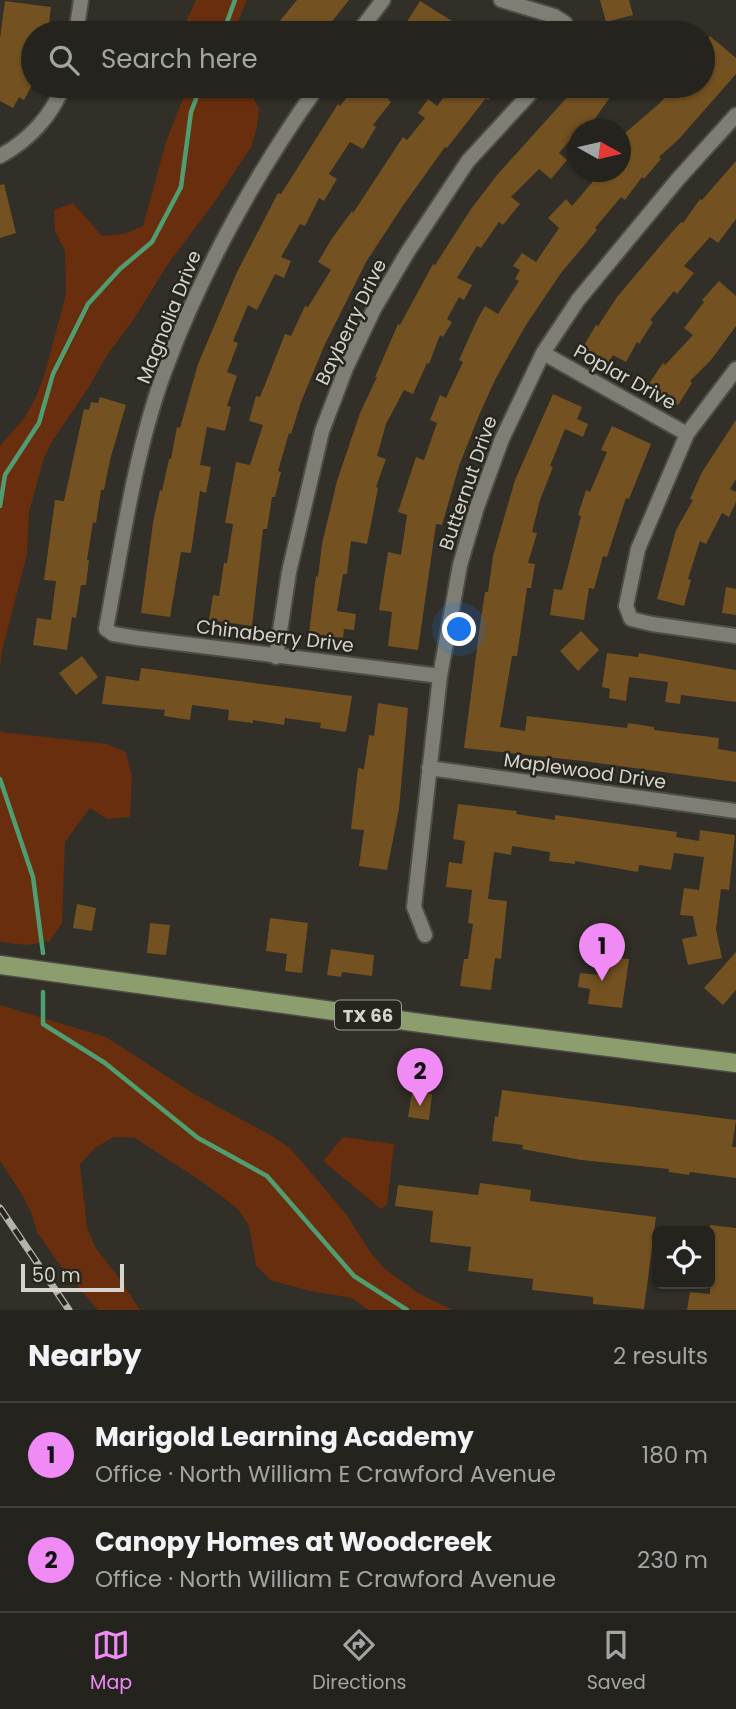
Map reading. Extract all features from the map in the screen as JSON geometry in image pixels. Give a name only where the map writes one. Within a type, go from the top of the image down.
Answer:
[{"type":"main road","name":"TX 66","points":[[0,965],[457,1028],[736,1063]]},
{"type":"street","points":[[78,21],[81,0]]},
{"type":"street","points":[[367,21],[383,0]]},
{"type":"street","points":[[501,0],[554,16],[562,21]]},
{"type":"street","points":[[0,156],[17,146],[40,124],[56,98]]},
{"type":"street","name":"Magnolia Drive","points":[[106,629],[132,487],[164,372],[222,239],[259,174],[310,98]]},
{"type":"street","name":"Bayberry Drive","points":[[276,656],[289,572],[322,431],[346,368],[374,309],[407,253],[468,161],[526,98]]},
{"type":"street","name":"Butternut Drive","points":[[425,935],[414,906],[440,676],[460,565],[477,507],[502,439],[543,353],[578,300],[678,179],[736,116]]},
{"type":"street","name":"Poplar Drive","points":[[543,353],[687,434]]},
{"type":"street","points":[[736,369],[687,434],[638,549],[626,606],[631,619],[736,636]]},
{"type":"street","name":"Chinaberry Drive","points":[[106,629],[113,634],[137,638],[440,676]]},
{"type":"street","name":"Maplewood Drive","points":[[429,768],[736,811]]},
{"type":"shaded area","points":[[196,0],[247,0],[238,21],[186,21]]},
{"type":"shaded area","points":[[183,98],[253,98],[259,109],[251,147],[108,354],[44,458],[29,512],[27,554],[2,651],[0,669],[0,446],[25,417],[36,397],[66,294],[65,251],[55,231],[54,210],[73,203],[102,236],[123,234],[143,226],[166,142]]},
{"type":"shaded area","points":[[0,729],[1,732],[107,744],[126,752],[132,777],[130,817],[107,819],[90,808],[65,842],[62,923],[50,941],[27,945],[0,942]]},
{"type":"shaded area","points":[[0,1005],[106,1037],[196,1095],[290,1148],[347,1215],[370,1252],[385,1269],[418,1293],[452,1310],[368,1310],[352,1298],[310,1291],[270,1280],[256,1265],[249,1226],[238,1209],[204,1183],[135,1138],[114,1137],[95,1148],[80,1164],[87,1228],[96,1248],[140,1310],[98,1310],[62,1268],[37,1232],[31,1212],[0,1161]]},
{"type":"shaded area","points":[[343,1137],[394,1144],[387,1204],[381,1209],[323,1161]]},
{"type":"building","points":[[297,0],[349,0],[332,21],[280,21]]},
{"type":"building","points":[[600,0],[629,0],[633,15],[606,21]]},
{"type":"building","points":[[5,1],[51,7],[49,21],[21,21],[21,98],[25,98],[24,100],[19,97],[13,108],[0,101],[0,38]]},
{"type":"building","points":[[420,1],[452,21],[408,21]]},
{"type":"building","points":[[715,40],[736,58],[736,74],[715,98]]},
{"type":"building","points":[[346,98],[389,98],[391,102],[373,125],[376,127],[363,149],[350,142],[329,174],[337,179],[324,201],[319,198],[305,226],[300,224],[281,257],[291,261],[284,278],[275,274],[257,310],[248,305],[233,341],[238,343],[227,372],[237,376],[227,406],[231,407],[225,431],[207,427],[200,465],[211,467],[206,493],[200,491],[191,553],[181,552],[170,617],[141,613],[160,490],[162,491],[177,427],[180,428],[198,364],[237,272],[278,193],[281,194],[338,104],[340,106]]},
{"type":"building","points":[[443,98],[486,98],[447,148],[445,147],[366,262],[325,344],[291,434],[289,433],[278,471],[281,472],[275,497],[272,497],[267,529],[263,529],[252,626],[209,620],[213,595],[219,596],[224,563],[227,563],[233,524],[225,523],[236,462],[250,465],[263,425],[249,421],[256,396],[260,397],[285,334],[291,336],[305,306],[308,307],[331,270],[318,262],[331,240],[352,211],[353,213],[403,137],[407,140],[425,118],[418,113],[428,99],[437,106]]},
{"type":"building","points":[[566,98],[610,98],[595,119],[568,119],[568,143],[559,153],[567,160],[551,179],[539,169],[511,197],[520,204],[503,225],[499,222],[481,248],[477,246],[457,278],[472,285],[464,300],[459,297],[447,319],[452,322],[443,337],[440,335],[413,394],[404,390],[386,424],[377,456],[386,459],[376,487],[378,488],[367,544],[351,541],[347,574],[343,574],[337,611],[356,614],[354,630],[344,629],[343,638],[309,633],[322,544],[337,481],[360,413],[398,324],[400,325],[433,264],[435,265],[471,209],[497,175]]},
{"type":"building","points":[[664,98],[715,98],[679,139],[659,157],[661,159],[644,179],[642,177],[625,200],[621,197],[595,228],[597,230],[561,273],[526,325],[480,413],[459,466],[442,525],[436,524],[418,650],[388,646],[392,612],[379,610],[388,552],[401,555],[407,515],[398,512],[416,457],[424,460],[437,423],[430,420],[440,395],[446,398],[463,362],[459,360],[485,306],[498,314],[519,281],[515,279],[520,270],[513,266],[522,253],[536,262],[559,228],[548,218],[566,199],[572,206],[593,182],[631,182],[631,128]]},
{"type":"building","points":[[736,161],[736,219],[718,243],[710,237],[684,266],[694,273],[677,294],[674,291],[650,320],[653,322],[626,362],[613,355],[609,362],[583,347],[617,297]]},
{"type":"building","points":[[4,184],[16,233],[0,238],[0,185]]},
{"type":"building","points":[[719,281],[736,296],[736,326],[711,360],[690,381],[692,383],[678,405],[648,385],[663,363],[665,365],[693,335],[684,328],[704,302],[702,300]]},
{"type":"building","points":[[553,394],[582,407],[577,419],[588,424],[583,437],[565,429],[540,500],[532,532],[537,533],[528,563],[535,564],[531,588],[527,588],[517,656],[512,656],[500,727],[525,731],[527,716],[627,728],[628,723],[654,727],[654,730],[719,738],[718,749],[736,752],[736,782],[464,748],[480,625],[493,556],[515,480]]},
{"type":"building","points":[[100,397],[126,405],[104,490],[101,490],[96,523],[93,522],[86,585],[81,585],[67,650],[33,645],[37,618],[51,620],[56,581],[44,580],[55,500],[64,501],[84,409],[89,410],[91,402],[98,403]]},
{"type":"building","points":[[736,420],[736,479],[730,489],[736,492],[736,502],[729,517],[722,513],[706,544],[700,541],[688,579],[691,580],[684,606],[657,599],[676,530],[693,500],[690,499],[702,472]]},
{"type":"building","points":[[612,426],[651,444],[629,499],[626,498],[607,557],[603,556],[594,589],[589,588],[584,620],[550,615],[554,589],[562,590],[586,490],[590,492],[607,452],[601,450]]},
{"type":"building","points":[[726,587],[736,589],[736,615],[722,613]]},
{"type":"building","points":[[581,631],[599,650],[578,671],[560,651]]},
{"type":"building","points":[[607,653],[638,657],[639,653],[736,670],[736,702],[681,695],[680,704],[665,702],[668,682],[629,677],[626,701],[609,698],[610,689],[602,687]]},
{"type":"building","points":[[82,656],[98,677],[76,695],[59,673]]},
{"type":"building","points":[[141,668],[352,696],[346,732],[320,728],[321,723],[285,718],[284,725],[253,720],[253,723],[228,720],[229,710],[192,705],[190,720],[164,716],[165,710],[102,704],[106,676],[139,681]]},
{"type":"building","points":[[378,703],[408,708],[399,809],[387,870],[359,866],[364,830],[351,829],[358,768],[364,769],[369,735],[374,736]]},
{"type":"building","points":[[458,804],[517,811],[516,814],[555,820],[555,815],[677,832],[676,837],[699,841],[700,830],[735,835],[729,890],[721,889],[716,930],[722,958],[688,965],[682,939],[697,936],[693,916],[680,915],[684,888],[699,890],[704,857],[674,853],[671,870],[639,865],[638,872],[575,861],[575,864],[549,861],[550,852],[512,846],[511,855],[494,852],[488,899],[507,901],[501,959],[495,958],[491,990],[460,986],[464,959],[468,959],[473,924],[468,923],[472,890],[446,887],[449,862],[462,864],[465,841],[453,839]]},
{"type":"building","points":[[77,904],[96,908],[92,931],[73,928]]},
{"type":"building","points":[[270,918],[308,923],[302,973],[285,971],[287,954],[266,951]]},
{"type":"building","points":[[150,923],[170,925],[166,955],[147,953]]},
{"type":"building","points":[[331,949],[374,955],[372,976],[342,972],[341,977],[327,975]]},
{"type":"building","points":[[736,952],[736,990],[723,1005],[704,988]]},
{"type":"building","points":[[602,956],[629,959],[622,1008],[588,1004],[590,989],[578,987],[580,973],[600,975]]},
{"type":"building","points":[[502,1090],[736,1120],[732,1147],[736,1147],[736,1178],[690,1172],[689,1175],[669,1172],[669,1169],[581,1160],[522,1149],[523,1145],[492,1141]]},
{"type":"building","points":[[412,1092],[432,1094],[429,1120],[408,1117]]},
{"type":"building","points":[[480,1183],[531,1190],[530,1201],[656,1217],[655,1226],[652,1226],[644,1309],[593,1304],[593,1297],[532,1290],[533,1279],[468,1271],[471,1247],[430,1242],[433,1211],[395,1206],[398,1185],[478,1195]]},
{"type":"building","points":[[710,1225],[736,1228],[736,1310],[687,1310],[690,1292],[710,1294],[710,1289],[715,1289],[715,1226]]},
{"type":"waterway","points":[[227,21],[235,0]]},
{"type":"waterway","points":[[0,506],[5,475],[39,423],[53,374],[88,304],[120,269],[152,242],[181,187],[191,112],[196,98]]},
{"type":"waterway","points":[[0,779],[33,877],[43,953]]},
{"type":"waterway","points":[[43,992],[43,1024],[105,1063],[198,1138],[267,1176],[354,1276],[407,1310]]},
{"type":"railway","points":[[0,1208],[69,1310]]},
{"type":"place","name":"Marigold Learning Academy","points":[[602,981]]},
{"type":"place","name":"Canopy Homes at Woodcreek","points":[[420,1106]]}]
